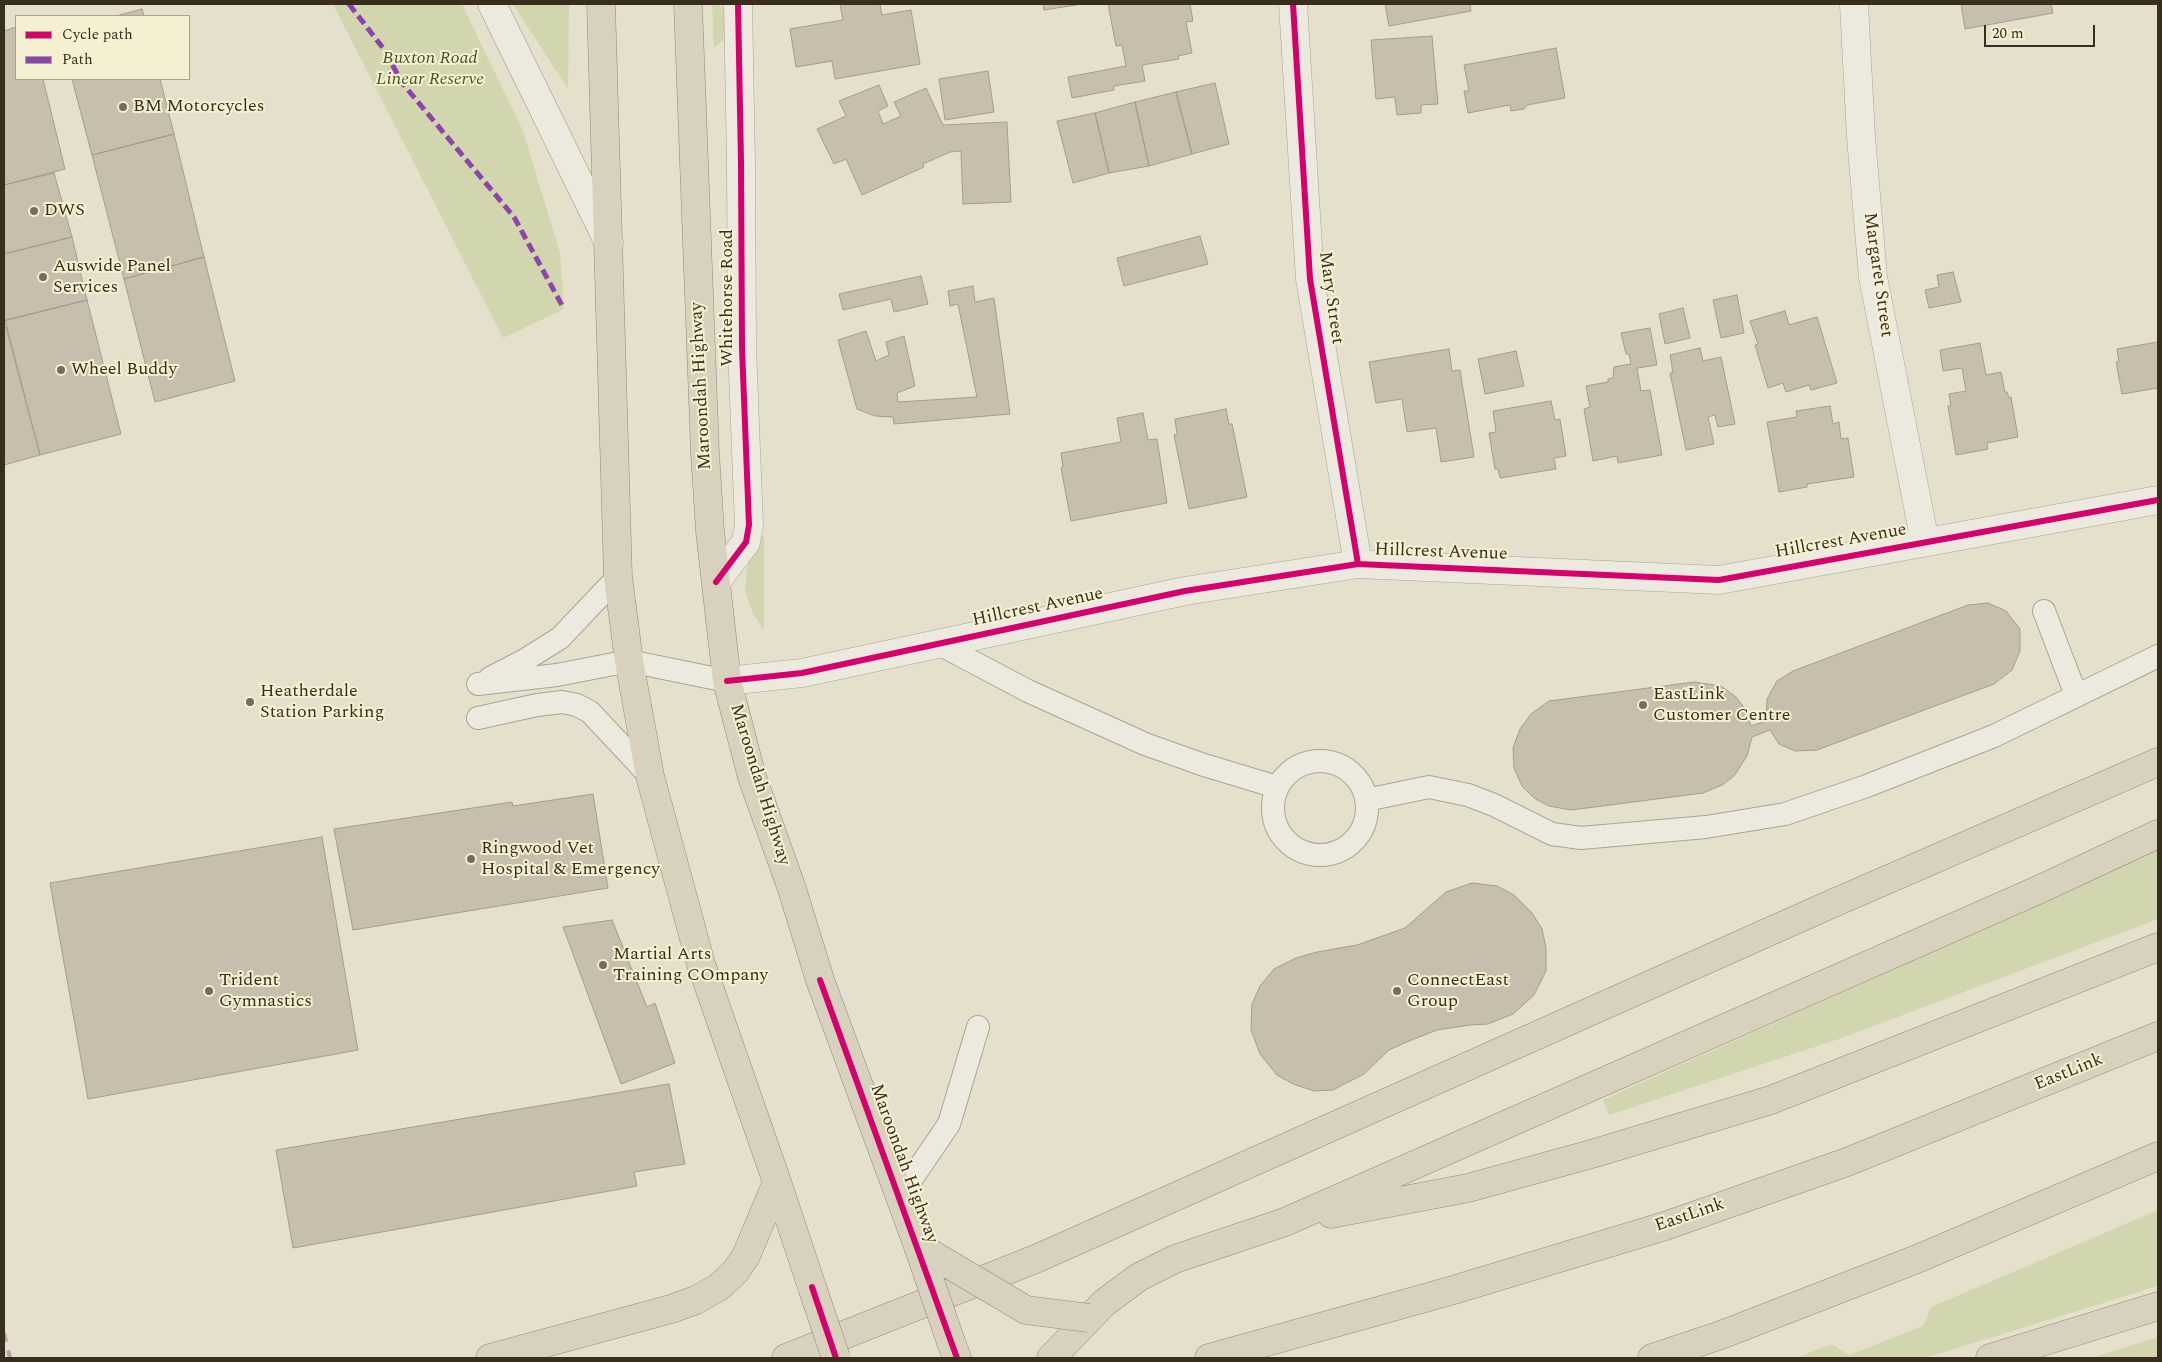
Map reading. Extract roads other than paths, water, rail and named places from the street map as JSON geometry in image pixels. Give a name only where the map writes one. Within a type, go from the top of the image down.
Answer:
[{"type":"highway","points":[[601,4],[610,244],[618,577],[629,661],[650,776],[701,964],[836,1358]]},
{"type":"highway","name":"Maroondah Highway","points":[[688,4],[703,424],[716,582],[727,681],[752,777],[792,889],[820,980],[918,1246],[952,1353]]},
{"type":"highway","points":[[786,1358],[1038,1258],[1829,905],[2158,762]]},
{"type":"highway","points":[[1051,1358],[1104,1303],[1139,1277],[1174,1259],[1285,1222],[2011,902],[2158,834]]},
{"type":"highway","points":[[1285,1222],[1468,1188],[1586,1156],[1771,1100],[2158,947]]},
{"type":"highway","name":"EastLink","points":[[1209,1358],[1450,1291],[1665,1226],[1847,1162],[2158,1036]]},
{"type":"highway","points":[[1652,1358],[1721,1335],[1917,1259],[2158,1156]]},
{"type":"highway","points":[[490,1358],[671,1309],[696,1300],[718,1288],[735,1272],[746,1256],[777,1182]]},
{"type":"highway","points":[[918,1246],[1026,1310],[1089,1318]]},
{"type":"highway","points":[[1990,1358],[2158,1306]]},
{"type":"street","points":[[492,4],[610,244]]},
{"type":"street","name":"Whitehorse Road","points":[[716,582],[746,542],[750,525],[742,348],[742,171],[738,4]]},
{"type":"street","name":"Mary Street","points":[[1293,4],[1310,279],[1358,564]]},
{"type":"street","name":"Margaret Street","points":[[1854,4],[1861,137],[1874,277],[1925,542]]},
{"type":"street","name":"Hillcrest Avenue","points":[[727,681],[784,676],[941,645],[1186,590],[1358,564],[1719,580],[2158,500]]},
{"type":"lane","points":[[618,577],[560,638],[525,660],[478,684],[557,675],[629,661],[727,681]]},
{"type":"lane","points":[[2044,611],[2076,695]]},
{"type":"lane","points":[[941,645],[1028,691],[1145,744],[1204,765],[1277,787]]},
{"type":"lane","points":[[1366,800],[1429,787],[1468,795],[1494,805],[1552,834],[1581,838],[1706,827],[1785,814],[1864,787],[1994,736],[2158,656]]},
{"type":"lane","points":[[478,718],[537,705],[562,702],[577,705],[590,712],[650,776]]},
{"type":"lane","points":[[1312,761],[1327,761],[1341,765],[1353,774],[1362,786],[1366,800],[1367,816],[1361,831],[1352,844],[1338,852],[1322,855],[1306,854],[1292,846],[1281,834],[1274,819],[1273,803],[1277,787],[1286,774],[1298,766],[1312,761]]},
{"type":"lane","points":[[900,1196],[949,1124],[978,1027]]},
{"type":"railway","points":[[4,1333],[10,1358]]},
{"type":"place","name":"BM Motorcycles","points":[[123,107]]},
{"type":"place","name":"DWS","points":[[34,211]]},
{"type":"place","name":"Auswide Panel Services","points":[[43,277]]},
{"type":"place","name":"Wheel Buddy","points":[[61,370]]},
{"type":"place","name":"Heatherdale Station Parking","points":[[250,702]]},
{"type":"place","name":"EastLink Customer Centre","points":[[1643,705]]},
{"type":"place","name":"Ringwood Vet Hospital & Emergency","points":[[471,859]]},
{"type":"place","name":"Martial Arts Training COmpany","points":[[603,965]]},
{"type":"place","name":"Trident Gymnastics","points":[[209,991]]},
{"type":"place","name":"ConnectEast Group","points":[[1397,991]]},
{"type":"park label","name":"Buxton Road Linear Reserve","points":[[430,69]]}]
